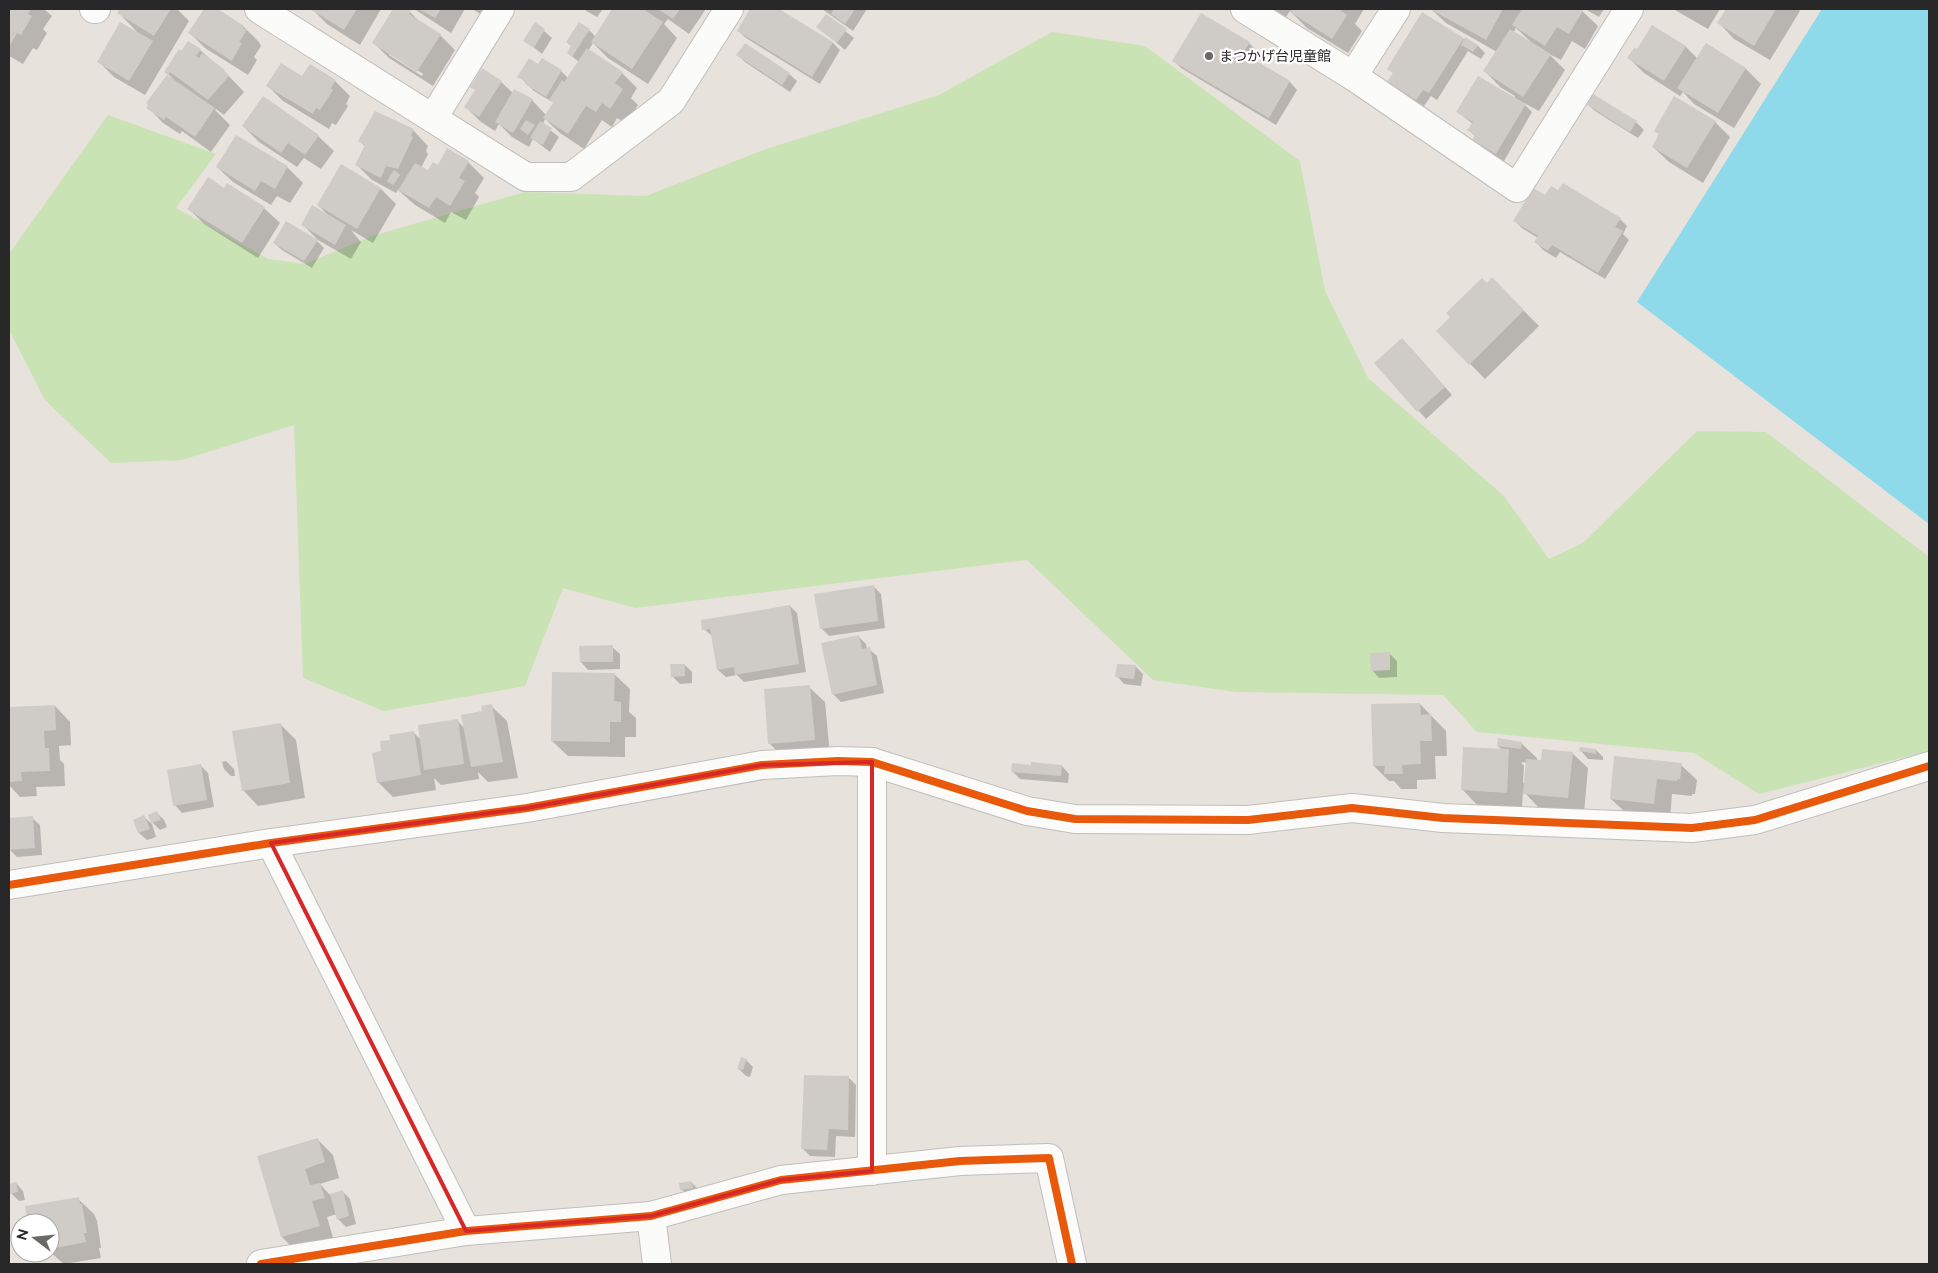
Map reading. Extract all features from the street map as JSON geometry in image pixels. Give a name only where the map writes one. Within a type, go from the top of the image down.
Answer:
[{"type":"street","points":[[433,118],[500,9]]},
{"type":"street","points":[[268,11],[526,176],[571,177],[671,101],[730,9]]},
{"type":"street","points":[[1245,9],[1353,76],[1517,188],[1628,9]]},
{"type":"street","points":[[1353,76],[1396,9]]},
{"type":"street","points":[[9,885],[271,843],[527,808],[762,765],[838,761],[872,762],[1027,811],[1075,819],[1248,820],[1352,808],[1443,818],[1692,828],[1756,820],[1929,766]]},
{"type":"street","points":[[872,762],[872,1171]]},
{"type":"street","points":[[271,843],[466,1231]]},
{"type":"street","points":[[261,1264],[466,1231],[651,1216],[781,1180],[960,1161],[1049,1158],[1072,1264]]},
{"type":"street","points":[[651,1216],[657,1264]]},
{"type":"highlighted area","points":[[872,762],[872,1171],[781,1180],[651,1216],[466,1231],[271,843],[527,808],[762,765]]},
{"type":"green space","points":[[1052,32],[1145,46],[1300,161],[1325,291],[1368,378],[1504,496],[1549,559],[1583,543],[1697,431],[1766,432],[1929,557],[1929,751],[1759,794],[1694,753],[1477,732],[1443,695],[1236,692],[1153,680],[1027,560],[635,608],[563,588],[525,686],[384,711],[303,678],[294,425],[182,460],[111,463],[45,400],[9,330],[9,254],[108,115],[216,154],[176,208],[268,259],[305,264],[372,236],[525,192],[646,196],[766,149],[939,95]]},
{"type":"water","points":[[1822,9],[1929,9],[1929,524],[1637,302]]},
{"type":"building","points":[[9,9],[31,9],[28,14],[32,16],[21,35],[17,33],[9,47]]},
{"type":"building","points":[[120,9],[171,9],[154,36],[117,13]]},
{"type":"building","points":[[204,9],[218,9],[247,30],[239,42],[242,43],[232,61],[188,33]]},
{"type":"building","points":[[310,9],[357,9],[344,30]]},
{"type":"building","points":[[393,9],[407,9],[411,11],[409,14],[441,34],[417,72],[372,43]]},
{"type":"building","points":[[419,9],[441,9],[435,18]]},
{"type":"building","points":[[612,9],[643,9],[663,22],[632,69],[591,42]]},
{"type":"building","points":[[658,9],[680,9],[673,19]]},
{"type":"building","points":[[750,9],[779,9],[833,42],[812,77],[737,31]]},
{"type":"building","points":[[834,9],[855,9],[845,24],[831,14]]},
{"type":"building","points":[[1292,9],[1339,9],[1347,15],[1332,39],[1290,12]]},
{"type":"building","points":[[1430,9],[1503,9],[1486,40]]},
{"type":"building","points":[[1522,9],[1584,9],[1569,34],[1557,27],[1545,46],[1512,25]]},
{"type":"building","points":[[1726,9],[1776,9],[1754,46],[1717,23]]},
{"type":"building","points":[[1422,12],[1464,38],[1429,93],[1423,90],[1416,100],[1387,82],[1393,73],[1387,69]]},
{"type":"building","name":"まつかげ台児童館","points":[[1201,13],[1250,42],[1243,53],[1290,81],[1269,118],[1172,61]]},
{"type":"building","points":[[826,14],[847,29],[837,43],[816,27]]},
{"type":"building","points":[[120,22],[153,41],[129,81],[97,62]]},
{"type":"building","points":[[535,22],[545,29],[534,48],[523,41]]},
{"type":"building","points":[[579,22],[590,29],[572,57],[567,53],[571,46],[566,42]]},
{"type":"building","points":[[1652,25],[1686,46],[1664,81],[1627,58],[1634,48],[1637,49]]},
{"type":"building","points":[[1510,29],[1551,54],[1523,97],[1483,71]]},
{"type":"building","points":[[1465,37],[1478,45],[1473,52],[1461,45]]},
{"type":"building","points":[[188,41],[201,49],[196,56],[199,58],[202,53],[225,70],[229,76],[208,100],[170,72],[168,75],[164,72],[179,49],[181,51]]},
{"type":"building","points":[[745,43],[790,73],[782,85],[736,55]]},
{"type":"building","points":[[1706,43],[1746,68],[1718,113],[1677,88]]},
{"type":"building","points":[[587,48],[623,72],[615,83],[623,89],[610,109],[602,103],[596,112],[586,106],[568,134],[543,118],[553,103],[549,100]]},
{"type":"building","points":[[529,58],[538,64],[542,58],[562,70],[546,97],[517,77]]},
{"type":"building","points":[[281,63],[302,76],[310,64],[336,80],[331,88],[333,90],[320,110],[316,108],[313,114],[266,86]]},
{"type":"building","points":[[482,68],[502,81],[479,117],[464,107],[475,90],[470,87]]},
{"type":"building","points":[[167,75],[215,108],[195,137],[166,117],[164,120],[146,108],[148,105],[146,103]]},
{"type":"building","points":[[1478,76],[1526,104],[1496,154],[1472,140],[1475,135],[1467,130],[1473,122],[1456,112]]},
{"type":"building","points":[[514,89],[533,99],[513,133],[495,122]]},
{"type":"building","points":[[1593,94],[1637,121],[1630,132],[1586,104]]},
{"type":"building","points":[[263,96],[319,135],[305,155],[288,143],[281,153],[242,126]]},
{"type":"building","points":[[1674,96],[1716,121],[1687,168],[1652,147],[1659,134],[1654,131]]},
{"type":"building","points":[[375,111],[414,129],[411,136],[413,137],[398,169],[386,166],[381,178],[355,165],[365,145],[358,141]]},
{"type":"building","points":[[526,120],[535,125],[528,135],[520,129]]},
{"type":"building","points":[[540,121],[552,128],[543,145],[530,138]]},
{"type":"building","points":[[236,135],[288,166],[275,189],[261,181],[255,191],[216,167]]},
{"type":"building","points":[[447,148],[469,161],[459,178],[465,181],[450,206],[436,197],[429,208],[398,190],[415,163],[428,170],[433,162],[438,165]]},
{"type":"building","points":[[341,164],[381,188],[357,229],[317,205]]},
{"type":"building","points":[[394,170],[400,175],[393,185],[387,181]]},
{"type":"building","points":[[208,177],[224,188],[227,183],[265,207],[242,243],[187,209]]},
{"type":"building","points":[[1563,183],[1621,218],[1615,227],[1623,231],[1598,273],[1552,245],[1548,251],[1534,242],[1538,236],[1513,221],[1533,188],[1545,195],[1551,186],[1558,190]]},
{"type":"building","points":[[312,205],[346,225],[335,245],[301,225]]},
{"type":"building","points":[[286,221],[318,240],[304,261],[273,243]]},
{"type":"building","points":[[1492,277],[1524,310],[1469,365],[1436,331],[1450,317],[1446,313],[1482,278],[1487,283]]},
{"type":"building","points":[[1402,338],[1445,387],[1417,412],[1374,363]]},
{"type":"building","points":[[874,585],[878,621],[820,629],[814,594]]},
{"type":"building","points":[[790,605],[799,664],[735,675],[734,667],[717,670],[710,629],[702,630],[701,620]]},
{"type":"building","points":[[859,635],[862,649],[870,647],[877,685],[832,695],[821,643]]},
{"type":"building","points":[[613,645],[613,662],[580,662],[579,646]]},
{"type":"building","points":[[1390,652],[1390,670],[1371,671],[1370,653]]},
{"type":"building","points":[[670,664],[685,664],[685,676],[671,677]]},
{"type":"building","points":[[1117,664],[1136,665],[1134,679],[1115,677]]},
{"type":"building","points":[[552,672],[615,673],[614,701],[621,702],[621,722],[610,722],[610,742],[551,741]]},
{"type":"building","points":[[810,685],[815,740],[768,744],[764,689]]},
{"type":"building","points":[[1420,703],[1421,715],[1431,714],[1432,741],[1420,741],[1421,764],[1402,765],[1403,774],[1384,774],[1385,766],[1373,766],[1371,704]]},
{"type":"building","points":[[492,704],[503,762],[471,767],[461,715],[482,711],[481,706]]},
{"type":"building","points":[[55,705],[56,730],[44,731],[45,748],[49,748],[50,771],[21,772],[22,781],[9,782],[9,707]]},
{"type":"building","points":[[458,719],[464,764],[424,770],[418,725]]},
{"type":"building","points":[[281,723],[290,783],[242,791],[232,731]]},
{"type":"building","points":[[414,731],[421,775],[377,783],[372,753],[381,751],[380,741],[390,740],[389,735]]},
{"type":"building","points":[[1498,738],[1522,742],[1521,749],[1497,746]]},
{"type":"building","points":[[1463,747],[1509,749],[1507,793],[1461,790]]},
{"type":"building","points":[[1580,747],[1596,749],[1596,754],[1579,751]]},
{"type":"building","points":[[1542,749],[1573,752],[1568,798],[1523,794],[1526,759],[1541,760]]},
{"type":"building","points":[[1614,756],[1682,763],[1680,779],[1677,779],[1677,781],[1657,779],[1654,804],[1610,799]]},
{"type":"building","points":[[1031,762],[1062,765],[1061,776],[1011,772],[1012,763],[1031,765]]},
{"type":"building","points":[[201,764],[207,800],[173,806],[167,770]]},
{"type":"building","points":[[157,811],[161,820],[151,823],[148,815]]},
{"type":"building","points":[[144,815],[150,829],[138,833],[133,820]]},
{"type":"building","points":[[33,816],[35,848],[9,850],[9,818]]},
{"type":"building","points":[[741,1057],[747,1059],[743,1070],[737,1069]]},
{"type":"building","points":[[804,1075],[849,1076],[848,1130],[829,1129],[827,1150],[801,1149]]},
{"type":"building","points":[[318,1138],[325,1162],[305,1169],[310,1185],[320,1183],[325,1198],[312,1201],[320,1226],[281,1237],[257,1156]]},
{"type":"building","points":[[691,1181],[693,1188],[680,1190],[679,1183]]},
{"type":"building","points":[[16,1182],[18,1192],[10,1194],[9,1184]]},
{"type":"building","points":[[343,1190],[349,1216],[337,1220],[330,1194]]},
{"type":"building","points":[[79,1197],[87,1233],[84,1233],[86,1242],[60,1247],[60,1213],[26,1213],[25,1206]]},
{"type":"cycle path","points":[[9,885],[271,843],[527,808],[762,765],[838,761],[872,762],[1027,811],[1075,819],[1248,820],[1352,808],[1443,818],[1692,828],[1755,820],[1929,766]]},
{"type":"cycle path","points":[[261,1264],[466,1231],[651,1216],[781,1180],[960,1161],[1049,1158],[1072,1264]]},
{"type":"place","name":"まつかげ台児童館","points":[[1209,56]]}]
